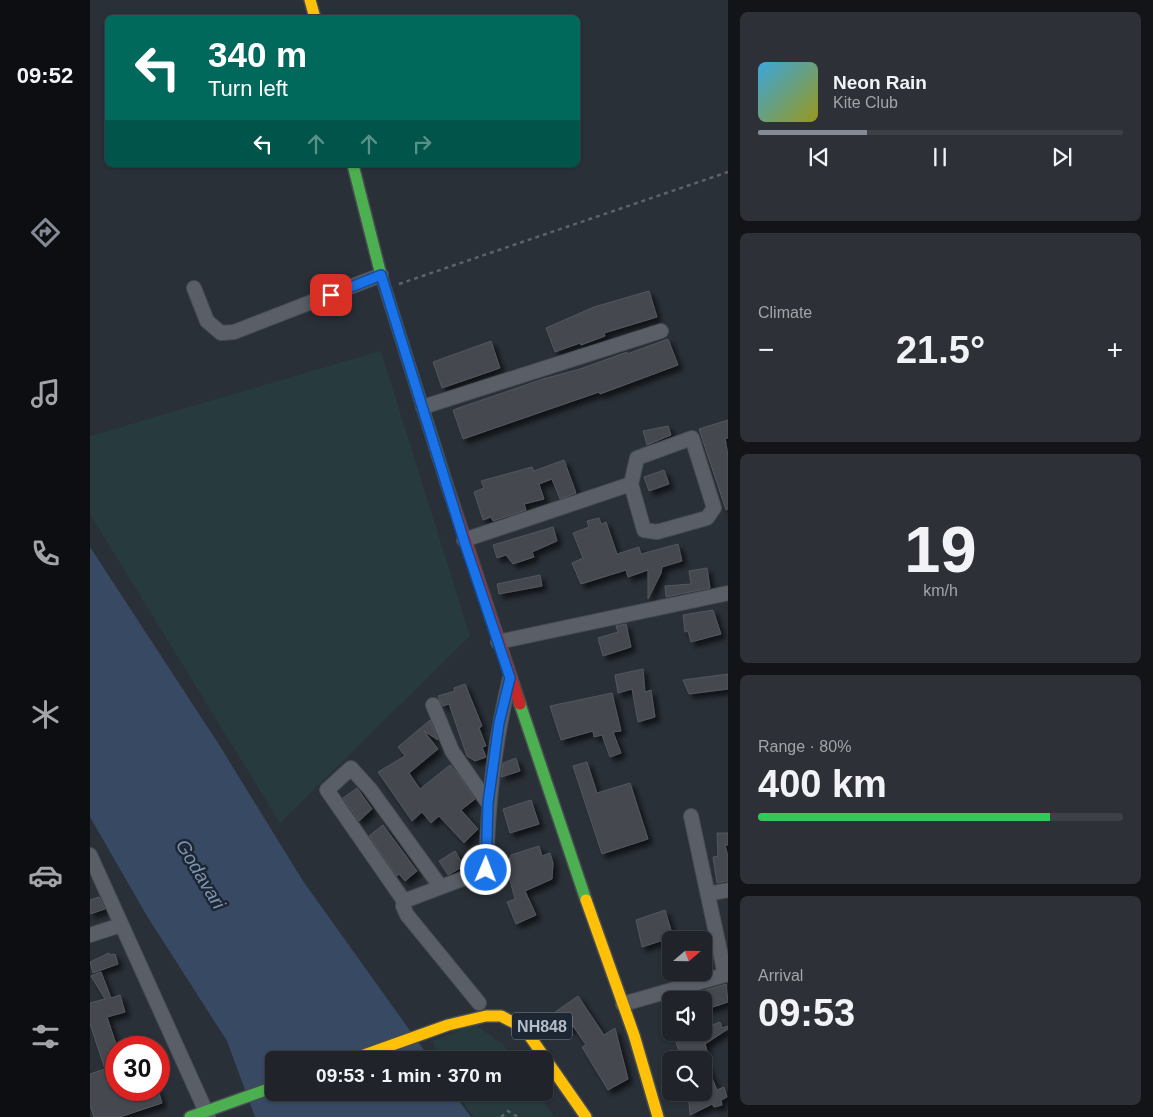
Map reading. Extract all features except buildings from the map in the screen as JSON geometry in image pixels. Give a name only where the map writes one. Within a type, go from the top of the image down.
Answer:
[{"type":"main road","points":[[310,0],[314,15]]},
{"type":"main road","points":[[354,167],[383,282],[464,540],[623,1004],[658,1117]]},
{"type":"main road","name":"NH848","points":[[449,1025],[470,1006],[483,1002]]},
{"type":"main road","name":"NH848","points":[[375,1051],[449,1025],[477,1018],[499,1016],[513,1020],[524,1028],[586,1117]]},
{"type":"main road","points":[[190,1117],[207,1114],[222,1106],[265,1090]]},
{"type":"street","points":[[194,288],[207,321],[221,333],[234,332],[383,282]]},
{"type":"street","points":[[423,407],[661,330]]},
{"type":"street","points":[[692,438],[714,508],[707,518],[657,532],[644,530],[631,484],[637,458],[692,438]]},
{"type":"street","points":[[464,540],[631,484]]},
{"type":"street","points":[[498,642],[728,593]]},
{"type":"street","points":[[404,901],[486,870],[488,803],[499,723],[510,678]]},
{"type":"street","points":[[433,705],[452,751],[488,803]]},
{"type":"street","points":[[440,886],[370,789],[351,768],[327,790],[404,901],[403,906],[407,915],[483,1002]]},
{"type":"street","points":[[623,1004],[727,975],[691,816]]},
{"type":"street","points":[[90,855],[207,1114]]},
{"type":"street","points":[[708,894],[728,890]]},
{"type":"street","points":[[90,934],[121,925]]},
{"type":"path","points":[[383,282],[728,172]]},
{"type":"path","points":[[501,1117],[508,1111],[518,1117]]},
{"type":"green space","points":[[381,351],[470,636],[280,823],[90,514],[90,436]]},
{"type":"green space","points":[[475,1025],[503,1044],[508,1051],[436,1051],[432,1041]]},
{"type":"green space","points":[[463,1101],[543,1101],[554,1117],[473,1117]]},
{"type":"water","name":"Godavari","points":[[90,547],[218,743],[303,881],[425,1051],[265,1051],[265,1101],[459,1101],[471,1117],[255,1117],[227,1041],[147,916],[90,817]]},
{"type":"traffic: fast","points":[[354,167],[381,275],[446,482]]},
{"type":"traffic: fast","points":[[520,704],[586,900]]},
{"type":"traffic: fast","points":[[190,1117],[265,1090]]},
{"type":"traffic: slow","points":[[310,0],[314,15]]},
{"type":"traffic: slow","points":[[586,900],[634,1035],[658,1117]]},
{"type":"traffic: slow","points":[[375,1051],[448,1025],[486,1016],[501,1016],[524,1028],[540,1051]]},
{"type":"traffic: slow","points":[[553,1070],[586,1117]]},
{"type":"traffic: jam","points":[[446,482],[520,704]]},
{"type":"route","points":[[331,295],[381,275],[465,544],[510,678],[499,723],[488,803],[486,870]]}]
